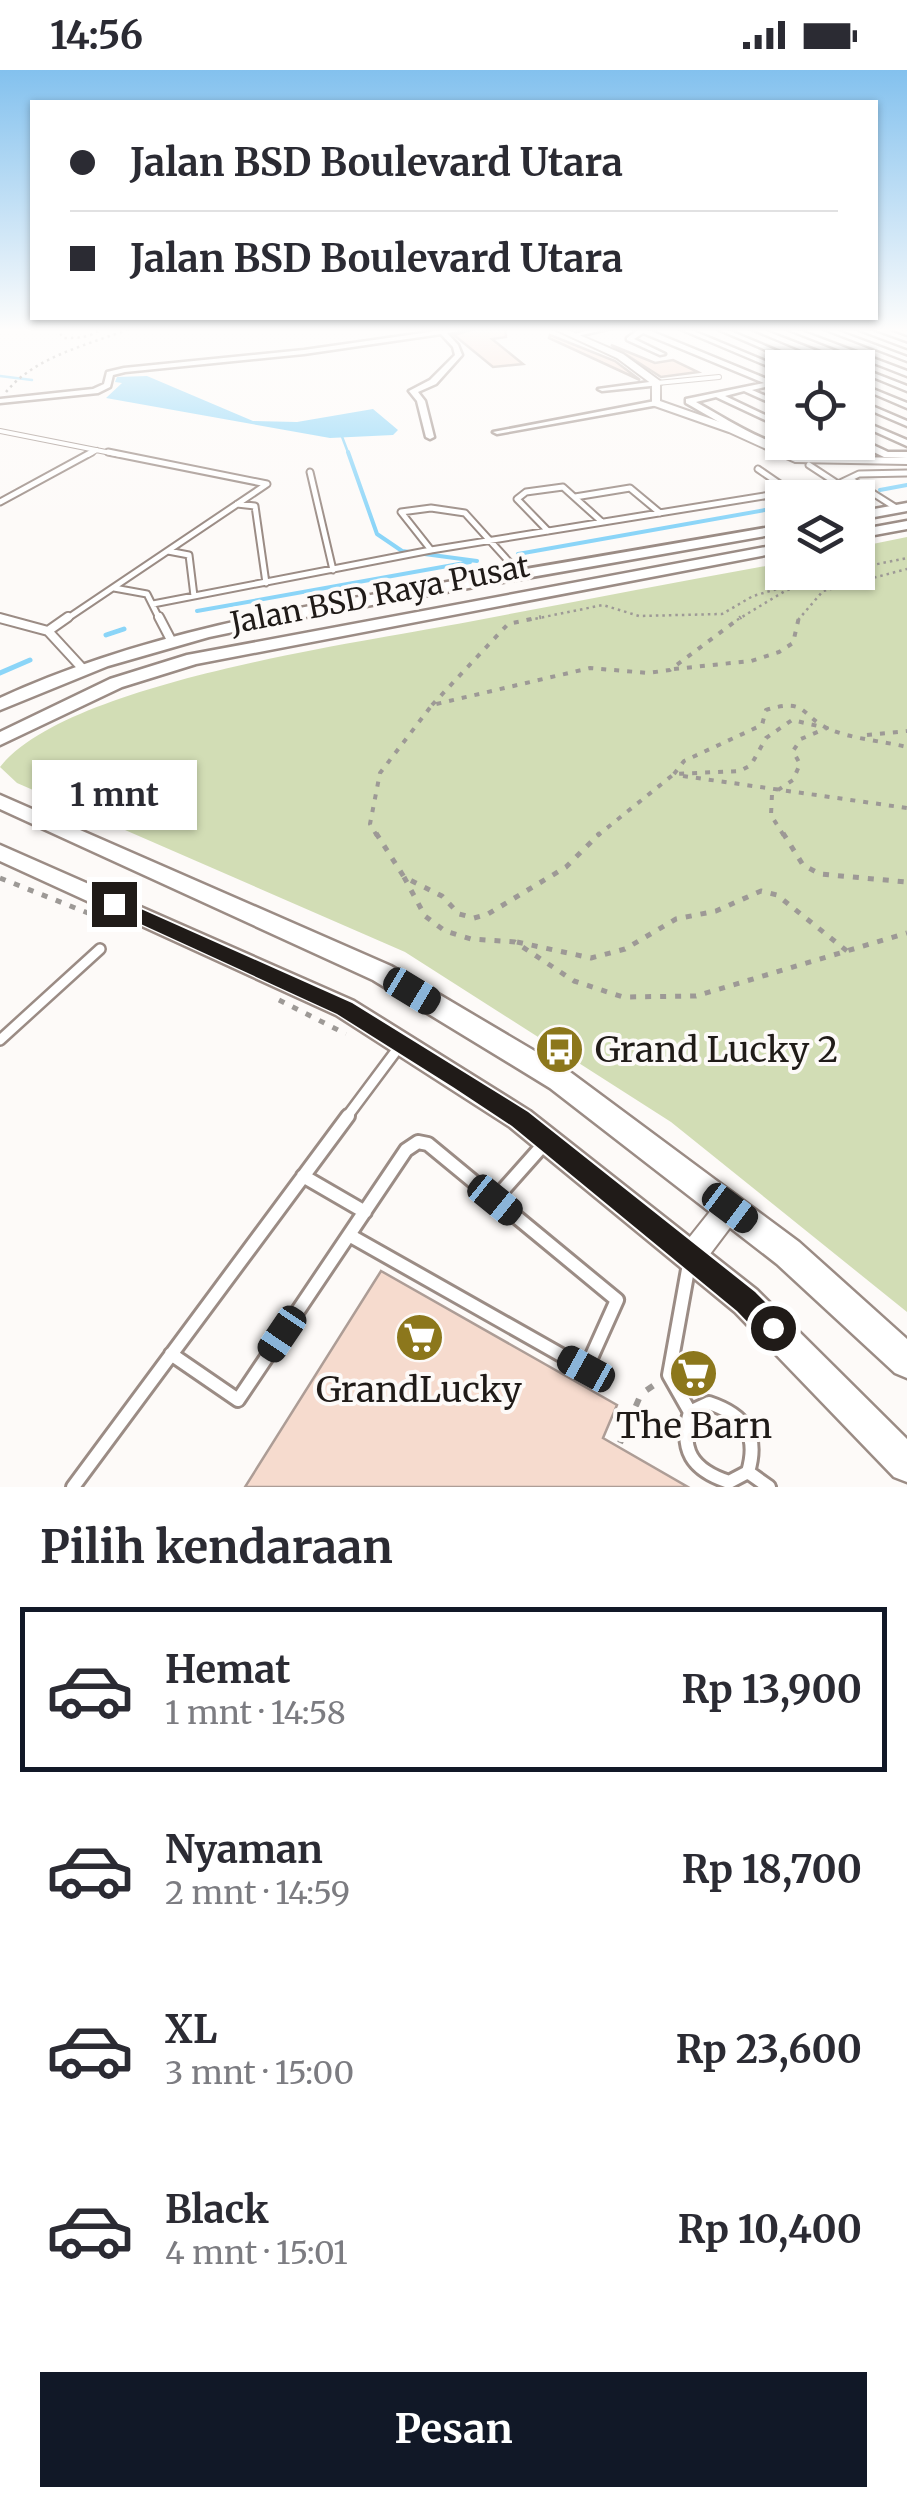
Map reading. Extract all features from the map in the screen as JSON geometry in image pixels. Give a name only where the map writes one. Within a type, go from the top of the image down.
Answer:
[{"type":"main road","points":[[875,513],[903,508]]},
{"type":"main road","points":[[875,531],[907,524]]},
{"type":"main road","name":"Jalan BSD Raya Pusat","points":[[0,704],[82,669],[171,640],[287,614],[765,532]]},
{"type":"main road","name":"Jalan BSD Raya Pusat","points":[[0,742],[116,683],[193,659],[765,551]]},
{"type":"main road","points":[[588,564],[606,580]]},
{"type":"main road","points":[[0,787],[30,815]]},
{"type":"main road","points":[[0,801],[382,973],[560,1080],[788,1253],[907,1362]]},
{"type":"main road","points":[[0,852],[345,1008],[520,1119],[746,1302],[907,1464]]},
{"type":"street","points":[[0,402],[65,394]]},
{"type":"street","points":[[415,394],[421,401],[430,437]]},
{"type":"street","points":[[654,403],[655,394]]},
{"type":"street","points":[[714,394],[688,399],[765,438]]},
{"type":"street","points":[[715,394],[765,418]]},
{"type":"street","points":[[879,394],[907,406]]},
{"type":"street","points":[[497,432],[654,403],[718,424],[796,458],[907,458]]},
{"type":"street","points":[[875,410],[907,424]]},
{"type":"street","points":[[875,429],[907,443]]},
{"type":"street","points":[[875,450],[907,458]]},
{"type":"street","points":[[691,1257],[730,1208]]},
{"type":"lane","points":[[0,430],[267,484],[48,631]]},
{"type":"lane","points":[[0,502],[97,450]]},
{"type":"lane","points":[[809,465],[832,480]]},
{"type":"lane","points":[[758,469],[774,480]]},
{"type":"lane","points":[[310,472],[333,570]]},
{"type":"lane","points":[[852,480],[859,474],[907,472]]},
{"type":"lane","points":[[548,531],[517,499],[526,492],[563,487],[602,522]]},
{"type":"lane","points":[[574,497],[630,488],[660,512]]},
{"type":"lane","points":[[875,493],[903,508]]},
{"type":"lane","points":[[153,604],[427,551],[765,495]]},
{"type":"lane","points":[[237,504],[255,506],[266,583]]},
{"type":"lane","points":[[427,551],[401,512],[431,508],[465,514],[521,575]]},
{"type":"lane","points":[[168,550],[189,555],[194,596]]},
{"type":"lane","points":[[113,588],[148,594],[171,640]]},
{"type":"lane","points":[[0,618],[48,631],[82,669]]},
{"type":"lane","points":[[0,1040],[100,948]]},
{"type":"lane","points":[[73,1487],[402,1043]]},
{"type":"lane","points":[[495,1200],[547,1141]]},
{"type":"lane","points":[[171,1354],[238,1400],[406,1150],[418,1142],[428,1144],[618,1300],[586,1369],[349,1236]]},
{"type":"lane","points":[[303,1176],[365,1212]]},
{"type":"lane","points":[[690,1412],[669,1375],[691,1257]]},
{"type":"lane","points":[[709,1403],[731,1409],[749,1427],[756,1451],[748,1472],[729,1482],[706,1476],[688,1457],[682,1433],[690,1412],[709,1403]]},
{"type":"lane","points":[[748,1472],[768,1487]]},
{"type":"path","points":[[7,394],[10,400]]},
{"type":"path","points":[[875,564],[905,558]]},
{"type":"path","points":[[432,706],[590,668],[648,674],[699,662],[758,662],[775,658],[793,643],[792,627],[800,611],[816,602],[823,591],[907,569]]},
{"type":"path","points":[[773,590],[753,596],[722,614],[639,616],[603,605],[508,624],[432,706],[380,772],[370,824],[430,925],[486,941],[515,942],[591,958],[625,949],[676,919],[716,911],[761,892],[777,894],[846,951]]},
{"type":"path","points":[[670,670],[725,627],[787,590]]},
{"type":"path","points":[[404,877],[442,896],[460,914],[474,918],[488,914],[566,867],[578,851],[674,774],[684,761],[762,725],[766,710],[782,705],[805,708],[827,728]]},
{"type":"path","points":[[674,774],[740,771],[751,765],[766,738],[792,720],[907,747]]},
{"type":"path","points":[[827,728],[802,739],[793,750],[800,764],[793,780],[772,794],[772,815],[803,865],[820,874],[907,882]]},
{"type":"path","points":[[864,735],[891,735],[907,730]]},
{"type":"path","points":[[674,774],[907,808]]},
{"type":"path","points":[[0,878],[107,920]]},
{"type":"path","points":[[515,942],[556,971],[610,998],[660,1001],[696,996],[907,933]]},
{"type":"path","points":[[269,996],[356,1039]]},
{"type":"path","points":[[620,1443],[640,1394],[669,1375]]},
{"type":"green space","points":[[907,537],[907,1312],[671,1122],[405,952],[17,783],[0,767],[35,737],[86,711],[149,689],[289,655],[765,566],[765,590],[875,590],[875,544]]},
{"type":"water","points":[[110,394],[190,394],[253,421],[297,422],[373,409],[398,430],[393,435],[330,438],[106,398]]},
{"type":"building","name":"GrandLucky","points":[[381,1271],[617,1405],[603,1438],[688,1487],[245,1487]]},
{"type":"waterway","points":[[341,434],[349,455]]},
{"type":"waterway","points":[[348,452],[377,534],[402,551],[477,561]]},
{"type":"waterway","points":[[880,490],[907,485]]},
{"type":"waterway","points":[[518,554],[765,510]]},
{"type":"waterway","points":[[197,611],[470,562]]},
{"type":"waterway","points":[[106,635],[124,629]]},
{"type":"waterway","points":[[0,673],[30,660]]},
{"type":"place","name":"Grand Lucky 2","points":[[560,1050]]},
{"type":"place","name":"GrandLucky","points":[[419,1338]]},
{"type":"place","name":"The Barn","points":[[694,1374]]},
{"type":"route","points":[[114,904],[345,1008],[461,1081],[520,1119],[773,1328]]}]
